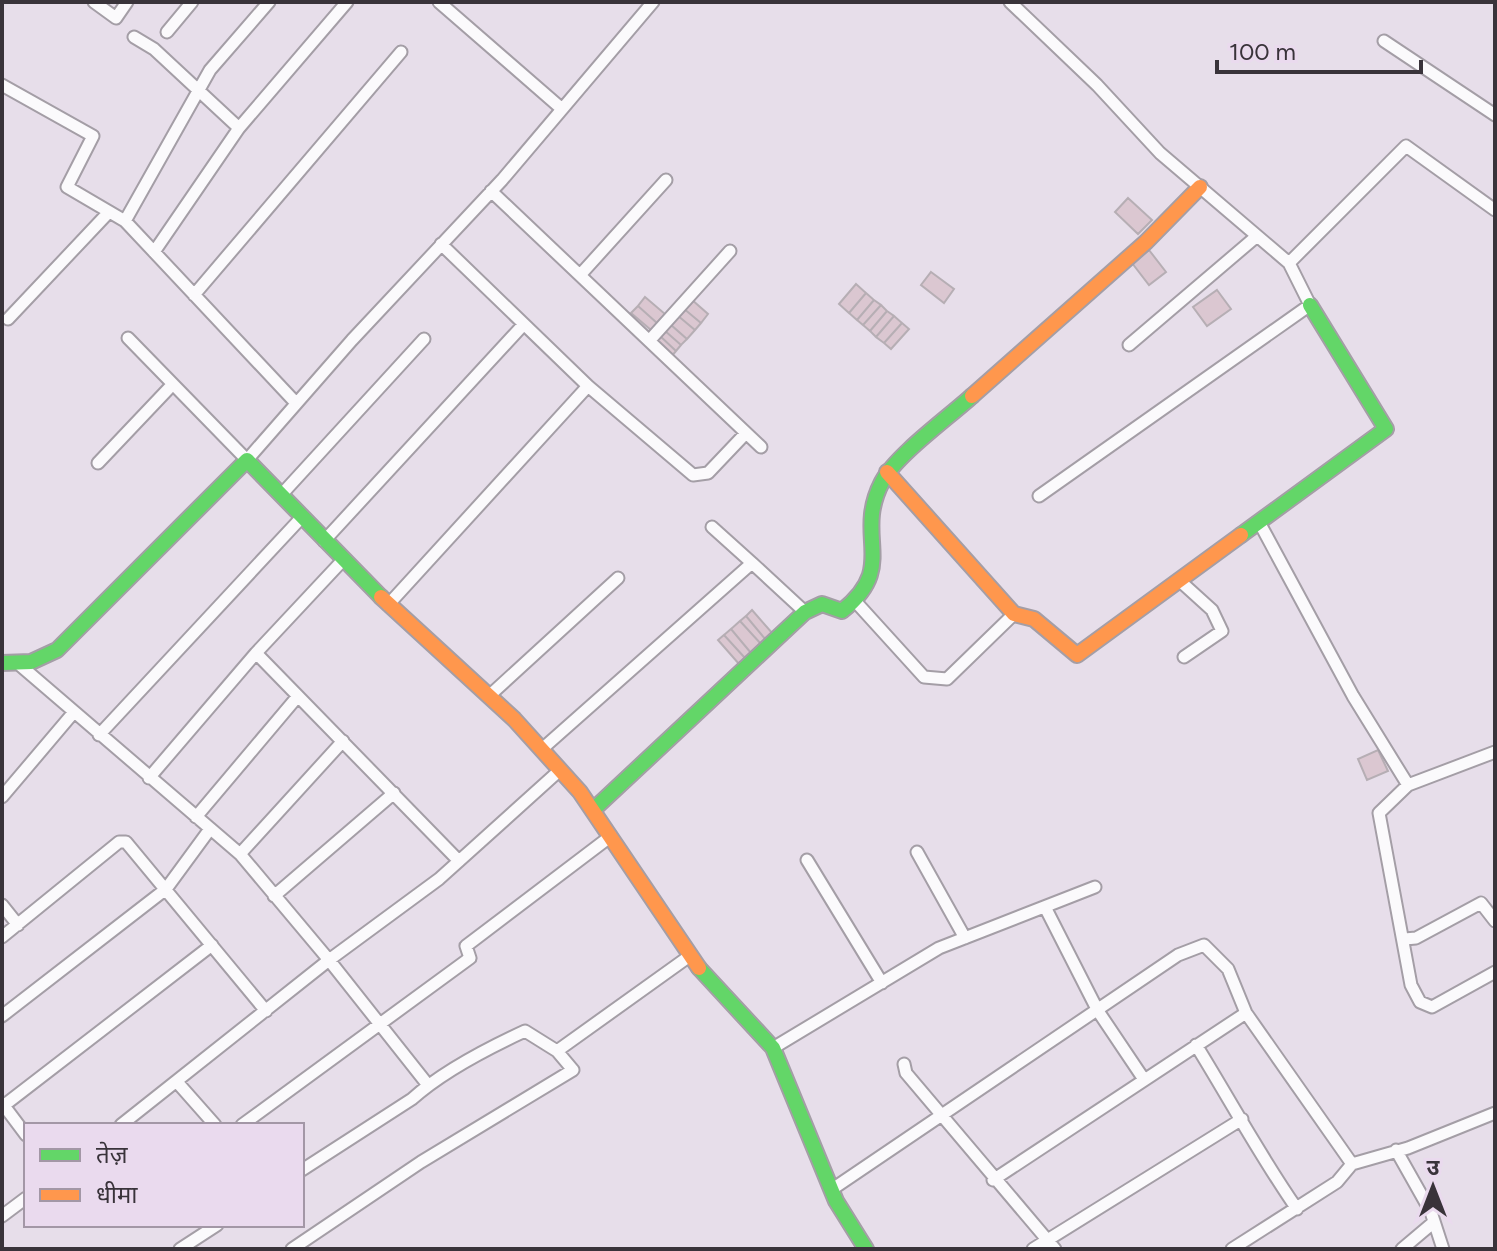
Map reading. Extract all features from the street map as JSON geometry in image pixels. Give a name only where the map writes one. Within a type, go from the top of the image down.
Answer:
[{"type":"street","points":[[94,2],[116,18],[127,2]]},
{"type":"street","points":[[167,32],[192,2]]},
{"type":"street","points":[[125,221],[210,70],[269,2]]},
{"type":"street","points":[[154,252],[239,128],[347,2]]},
{"type":"street","points":[[439,2],[562,109]]},
{"type":"street","points":[[2,663],[21,666],[38,662],[57,650],[247,460],[491,191],[653,2]]},
{"type":"street","points":[[887,472],[1014,614],[1034,619],[1077,655],[1386,429],[1310,305],[1289,263],[1160,153],[1097,85],[1010,2]]},
{"type":"street","points":[[134,37],[154,49],[239,128]]},
{"type":"street","points":[[1384,41],[1495,115]]},
{"type":"street","points":[[194,295],[401,52]]},
{"type":"street","points":[[2,85],[93,136],[67,187],[125,221],[296,403]]},
{"type":"street","points":[[1289,263],[1406,146],[1495,210]]},
{"type":"street","points":[[581,274],[666,180]]},
{"type":"street","points":[[593,810],[805,612],[822,604],[842,611],[855,601],[870,583],[873,557],[869,522],[875,494],[887,472],[1146,242],[1200,187]]},
{"type":"street","points":[[491,191],[761,447]]},
{"type":"street","points":[[8,319],[109,212]]},
{"type":"street","points":[[1129,345],[1257,236]]},
{"type":"street","points":[[441,244],[588,386],[693,475],[708,473],[746,433]]},
{"type":"street","points":[[649,341],[730,251]]},
{"type":"street","points":[[1039,496],[1310,305]]},
{"type":"street","points":[[324,541],[524,324]]},
{"type":"street","points":[[128,338],[388,605],[489,696],[542,749],[593,810],[691,955],[773,1048],[792,1087],[831,1190],[866,1249]]},
{"type":"street","points":[[282,494],[424,339]]},
{"type":"street","points":[[98,463],[172,385]]},
{"type":"street","points":[[388,605],[588,386]]},
{"type":"street","points":[[99,735],[302,517]]},
{"type":"street","points":[[1259,522],[1353,696],[1408,785]]},
{"type":"street","points":[[712,527],[805,612]]},
{"type":"street","points":[[149,778],[256,653],[343,560]]},
{"type":"street","points":[[542,749],[752,563]]},
{"type":"street","points":[[489,696],[618,578]]},
{"type":"street","points":[[1180,581],[1212,610],[1222,631],[1184,657]]},
{"type":"street","points":[[855,601],[924,677],[947,679],[1014,614]]},
{"type":"street","points":[[256,653],[459,861]]},
{"type":"street","points":[[21,666],[240,854],[428,1085]]},
{"type":"street","points":[[196,817],[298,696]]},
{"type":"street","points":[[2,797],[74,712]]},
{"type":"street","points":[[240,854],[343,741]]},
{"type":"street","points":[[1495,752],[1408,785],[1379,813],[1405,939],[1411,985],[1426,1007],[1446,1000],[1495,972]]},
{"type":"street","points":[[129,1123],[329,960],[459,861],[560,770]]},
{"type":"street","points":[[274,896],[394,793]]},
{"type":"street","points":[[2,1016],[166,889],[210,829]]},
{"type":"street","points":[[245,1123],[470,958],[466,946],[611,836]]},
{"type":"street","points":[[2,937],[119,842],[132,847],[266,1011]]},
{"type":"street","points":[[917,852],[965,938]]},
{"type":"street","points":[[807,860],[882,983]]},
{"type":"street","points":[[773,1048],[939,948],[1095,887]]},
{"type":"street","points":[[1405,939],[1416,938],[1481,903],[1495,921]]},
{"type":"street","points":[[2,905],[18,925]]},
{"type":"street","points":[[1045,907],[1098,1011],[1143,1078]]},
{"type":"street","points":[[24,1132],[3,1105],[212,945]]},
{"type":"street","points":[[831,1190],[1178,955],[1204,945],[1228,969],[1246,1013],[1352,1164]]},
{"type":"street","points":[[557,1051],[691,955]]},
{"type":"street","points":[[993,1180],[1143,1078],[1246,1013]]},
{"type":"street","points":[[292,1249],[421,1162],[573,1070],[557,1051],[525,1031],[487,1048],[304,1169]]},
{"type":"street","points":[[1196,1045],[1242,1119],[1254,1146],[1297,1209]]},
{"type":"street","points":[[904,1064],[906,1073],[941,1117],[993,1180],[1048,1237],[1055,1249]]},
{"type":"street","points":[[177,1082],[213,1123]]},
{"type":"street","points":[[1232,1249],[1337,1182],[1352,1164],[1495,1113]]},
{"type":"street","points":[[1033,1249],[1242,1119]]},
{"type":"street","points":[[1396,1150],[1434,1222],[1443,1249]]},
{"type":"street","points":[[2,1216],[24,1200]]},
{"type":"street","points":[[1402,1249],[1434,1222]]},
{"type":"street","points":[[180,1249],[214,1227]]},
{"type":"building","points":[[1128,198],[1152,220],[1138,234],[1115,212]]},
{"type":"building","points":[[1149,250],[1166,272],[1149,285],[1132,263]]},
{"type":"building","points":[[931,272],[954,289],[944,303],[921,285]]},
{"type":"building","points":[[856,284],[866,293],[849,313],[839,304]]},
{"type":"building","points":[[1217,290],[1231,309],[1207,326],[1193,307]]},
{"type":"building","points":[[866,293],[874,300],[857,320],[849,313]]},
{"type":"building","points":[[645,297],[665,314],[657,323],[638,306]]},
{"type":"building","points":[[691,299],[708,314],[701,323],[683,308]]},
{"type":"building","points":[[874,300],[881,305],[863,325],[857,320]]},
{"type":"building","points":[[881,305],[887,311],[870,331],[863,325]]},
{"type":"building","points":[[638,306],[657,323],[651,330],[631,313]]},
{"type":"building","points":[[683,308],[701,323],[695,330],[677,315]]},
{"type":"building","points":[[887,311],[894,316],[876,337],[870,331]]},
{"type":"building","points":[[677,315],[695,330],[687,339],[670,324]]},
{"type":"building","points":[[894,316],[902,323],[884,343],[876,337]]},
{"type":"building","points":[[902,323],[909,329],[891,349],[884,343]]},
{"type":"building","points":[[670,324],[687,339],[681,345],[664,330]]},
{"type":"building","points":[[664,330],[681,345],[676,351],[659,335]]},
{"type":"building","points":[[659,335],[676,351],[671,357],[654,341]]},
{"type":"building","points":[[752,610],[773,634],[766,640],[746,616]]},
{"type":"building","points":[[746,616],[766,640],[761,644],[740,621]]},
{"type":"building","points":[[740,621],[761,644],[751,653],[731,629]]},
{"type":"building","points":[[731,629],[751,653],[745,658],[724,635]]},
{"type":"building","points":[[724,635],[745,658],[739,664],[718,640]]},
{"type":"building","points":[[1378,750],[1388,771],[1367,780],[1358,759]]},
{"type":"traffic: fast","points":[[1241,535],[1386,429],[1310,305]]},
{"type":"traffic: fast","points":[[593,810],[805,612],[822,604],[842,611],[859,595],[872,565],[874,502],[882,482],[910,449],[972,396]]},
{"type":"traffic: fast","points":[[2,663],[31,662],[57,650],[247,460],[381,597]]},
{"type":"traffic: fast","points":[[699,968],[773,1048],[836,1201],[866,1249]]},
{"type":"traffic: slow","points":[[972,396],[1146,242],[1200,187]]},
{"type":"traffic: slow","points":[[887,472],[1014,614],[1034,619],[1077,655],[1241,535]]},
{"type":"traffic: slow","points":[[381,597],[514,719],[580,792],[699,968]]}]
